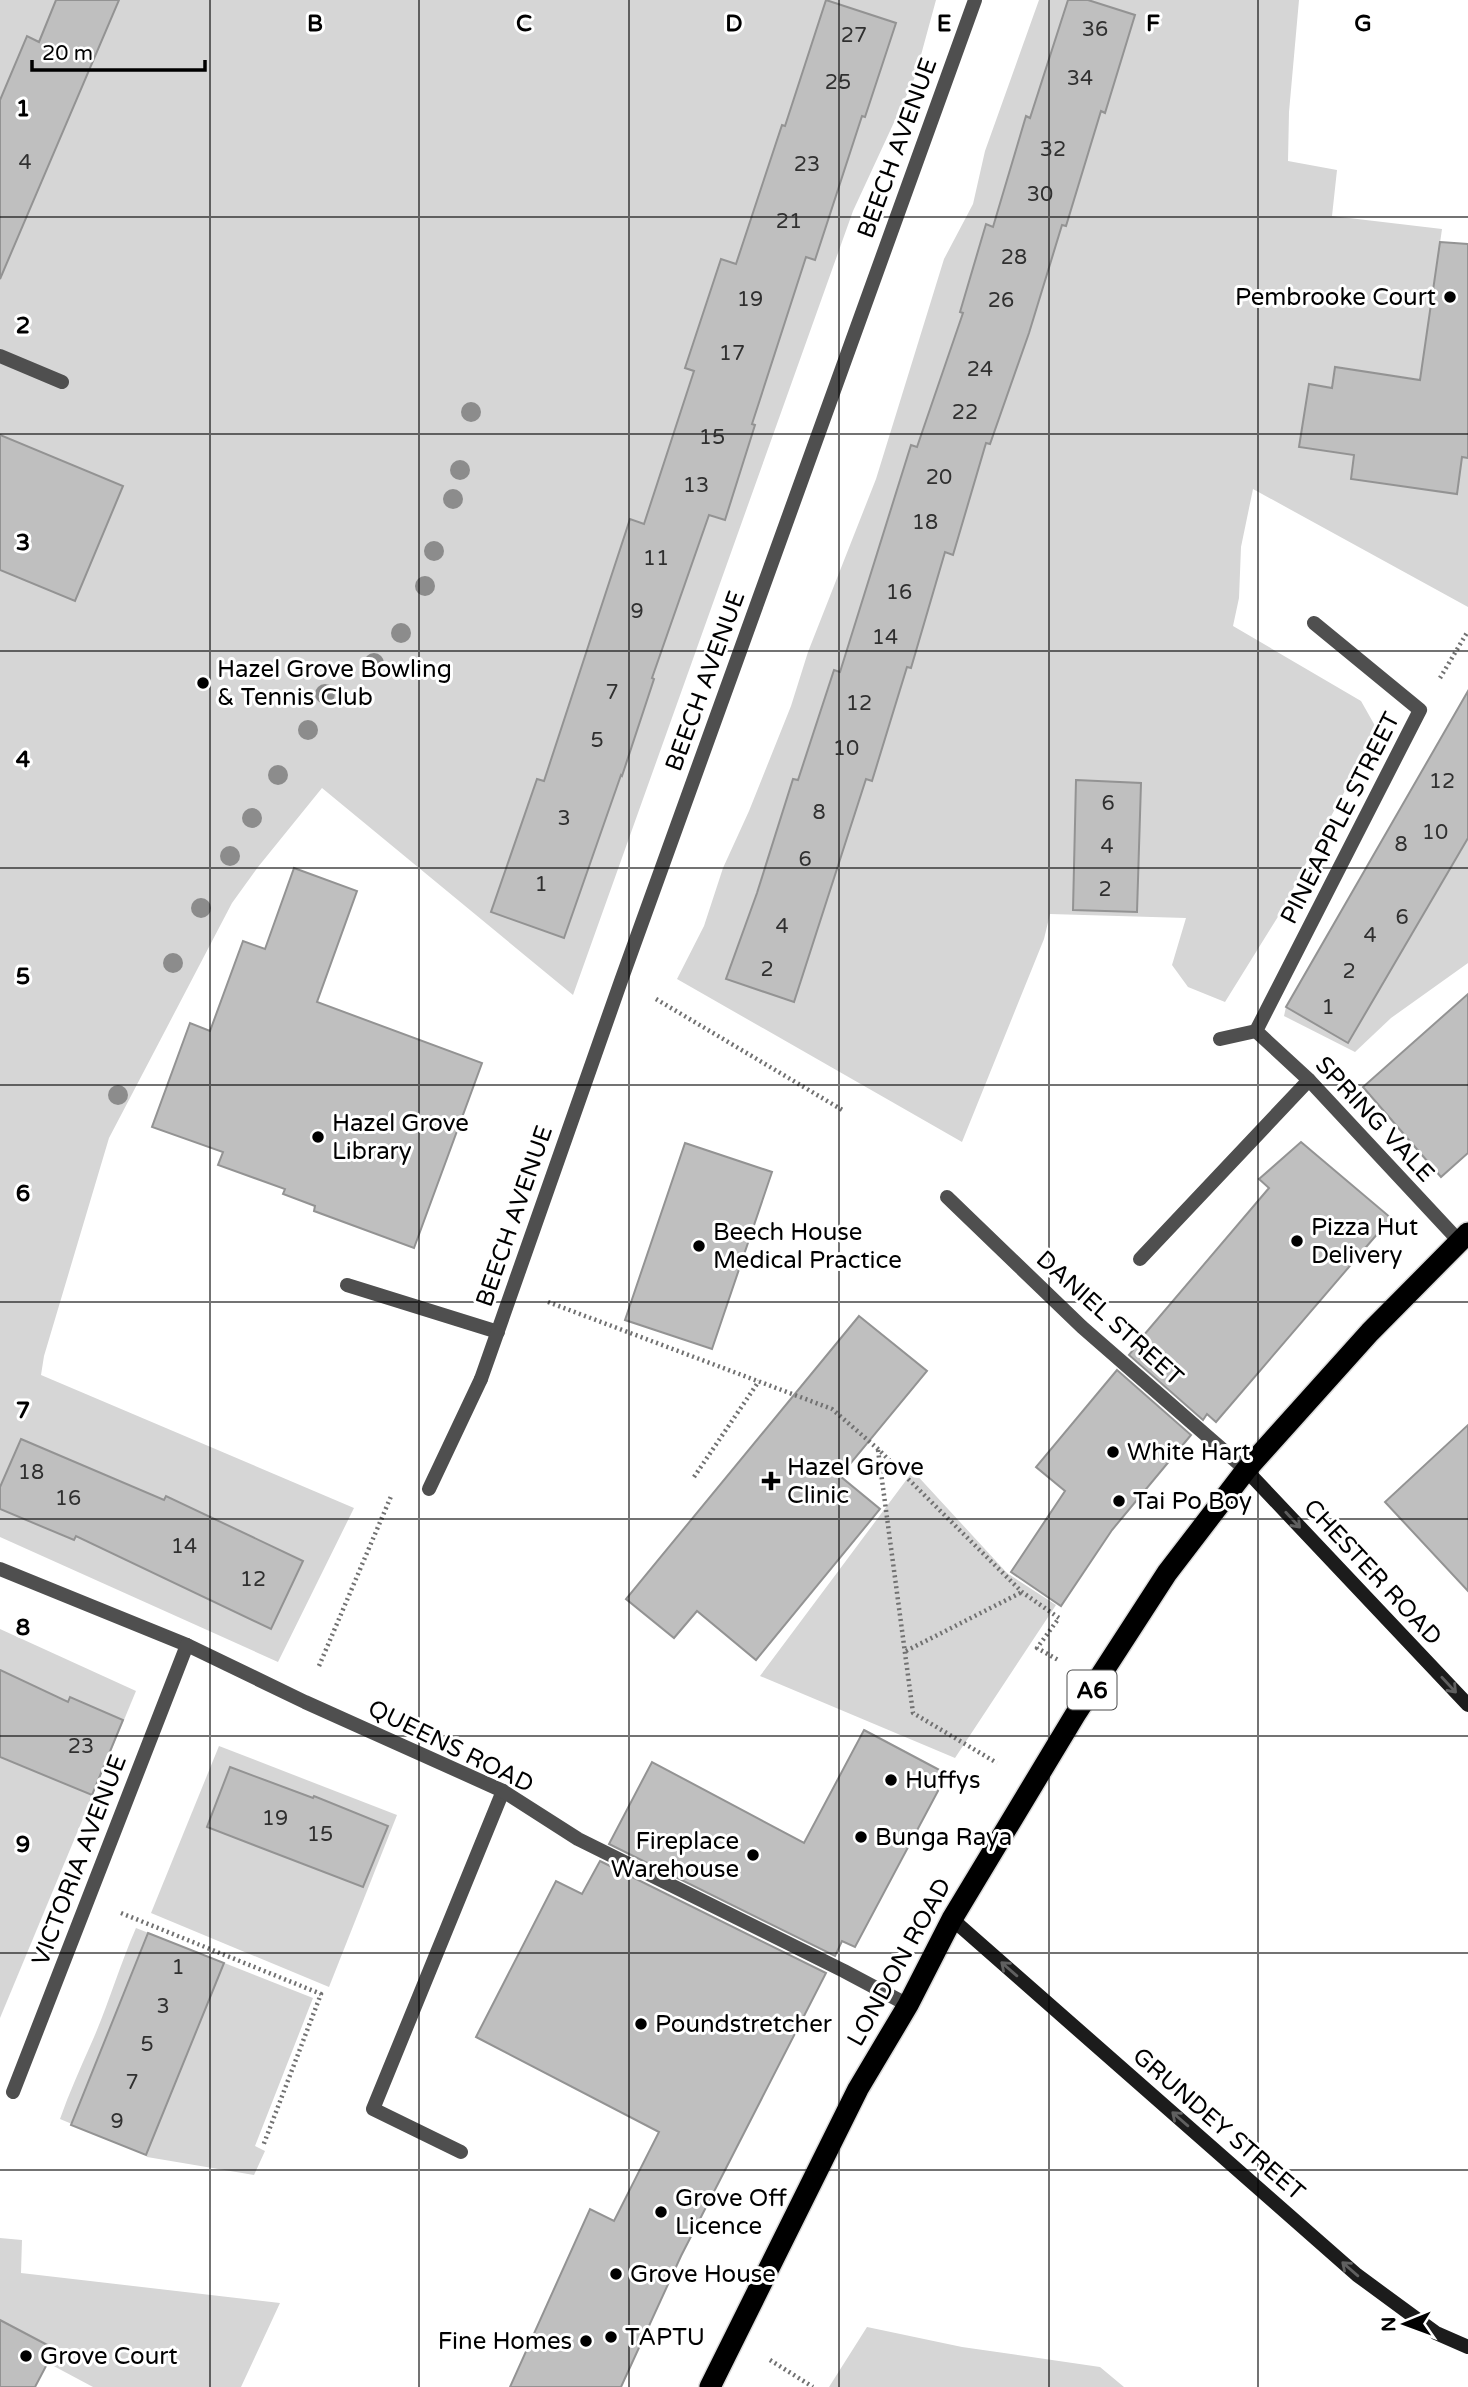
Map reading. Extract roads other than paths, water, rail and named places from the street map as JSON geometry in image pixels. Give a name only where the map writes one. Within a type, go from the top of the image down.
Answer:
[{"type":"highway","name":"LONDON ROAD","points":[[710,2387],[858,2089],[908,2005],[952,1919],[1032,1784],[1167,1573],[1246,1470],[1370,1332],[1465,1241]]},
{"type":"street","name":"BEECH AVENUE","points":[[429,1489],[481,1379],[622,978],[975,0]]},
{"type":"street","points":[[0,356],[62,382]]},
{"type":"street","name":"PINEAPPLE STREET","points":[[1256,1031],[1420,710],[1314,623]]},
{"type":"street","points":[[1220,1039],[1256,1031]]},
{"type":"street","name":"SPRING VALE","points":[[1256,1031],[1309,1080],[1465,1241]]},
{"type":"street","points":[[1140,1259],[1309,1080]]},
{"type":"street","name":"DANIEL STREET","points":[[947,1197],[1082,1327],[1246,1470]]},
{"type":"street","points":[[347,1285],[498,1332]]},
{"type":"street","name":"CHESTER ROAD","points":[[1246,1470],[1468,1705]]},
{"type":"street","name":"QUEENS ROAD","points":[[0,1569],[187,1645],[305,1702],[503,1791],[578,1839],[844,1970],[908,2005]]},
{"type":"street","name":"VICTORIA AVENUE","points":[[13,2092],[187,1645]]},
{"type":"street","points":[[461,2152],[373,2109],[503,1791]]},
{"type":"street","name":"GRUNDEY STREET","points":[[952,1919],[1357,2275],[1436,2333],[1468,2347]]},
{"type":"place","name":"Pembrooke Court","points":[[1450,297]]},
{"type":"place","name":"Hazel Grove Bowling & Tennis Club","points":[[203,683]]},
{"type":"place","name":"Hazel Grove Library","points":[[318,1137]]},
{"type":"place","name":"Pizza Hut Delivery","points":[[1297,1241]]},
{"type":"place","name":"Beech House Medical Practice","points":[[699,1246]]},
{"type":"place","name":"White Hart","points":[[1113,1452]]},
{"type":"place","name":"Hazel Grove Clinic","points":[[771,1481]]},
{"type":"place","name":"Tai Po Boy","points":[[1119,1501]]},
{"type":"place","name":"Huffys","points":[[891,1780]]},
{"type":"place","name":"Bunga Raya","points":[[861,1837]]},
{"type":"place","name":"Fireplace Warehouse","points":[[753,1855]]},
{"type":"place","name":"Poundstretcher","points":[[641,2024]]},
{"type":"place","name":"Grove Off Licence","points":[[661,2212]]},
{"type":"place","name":"Grove House","points":[[616,2274]]},
{"type":"place","name":"TAPTU","points":[[611,2337]]},
{"type":"place","name":"Fine Homes","points":[[586,2341]]},
{"type":"place","name":"Grove Court","points":[[26,2356]]}]
